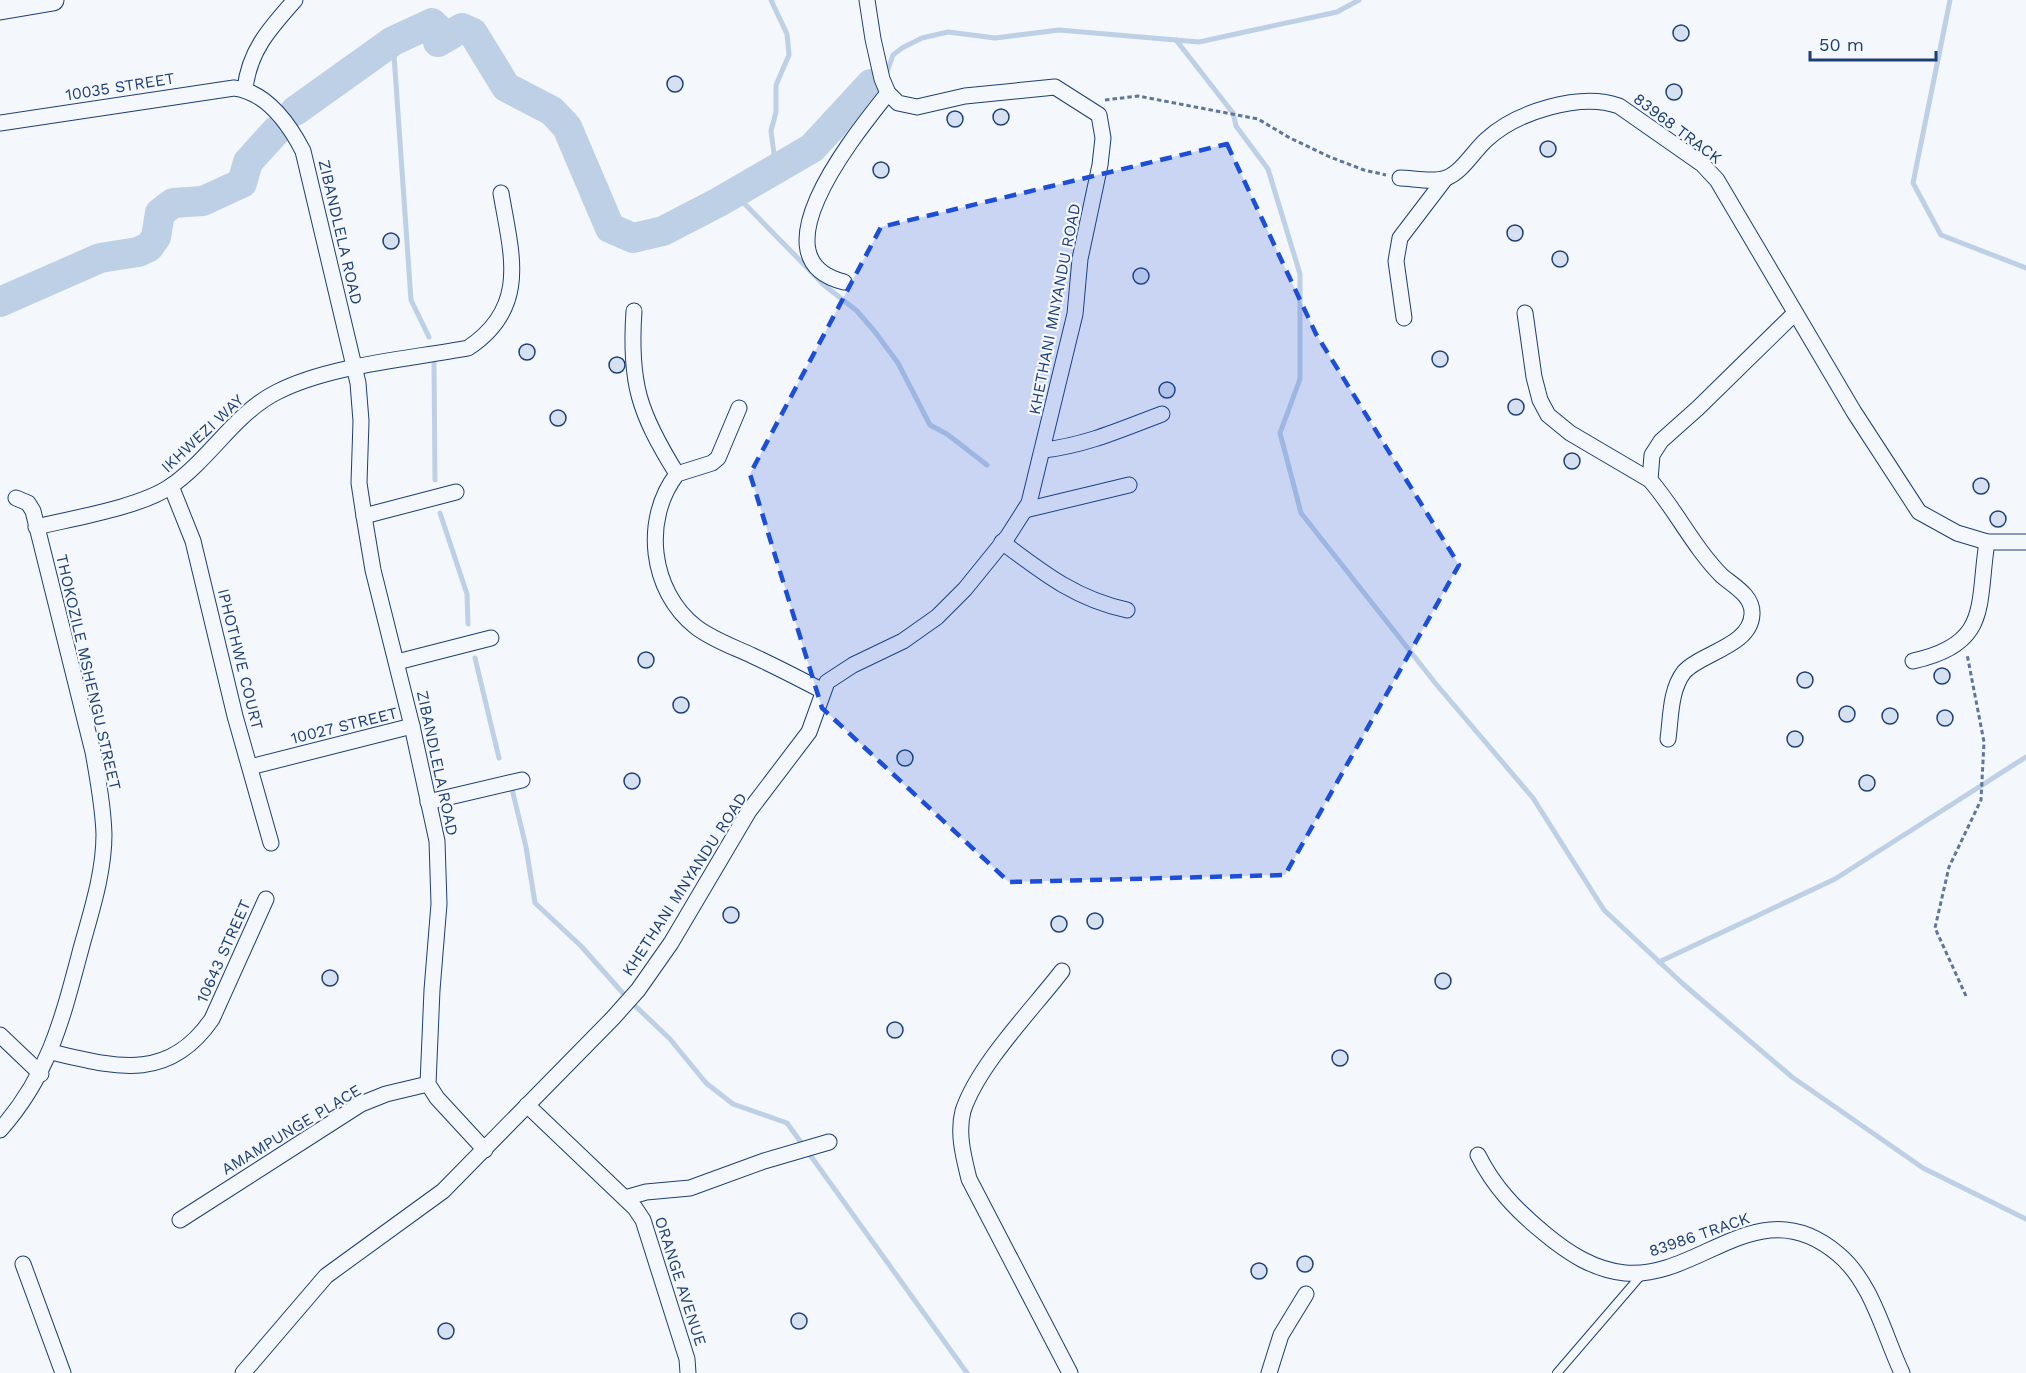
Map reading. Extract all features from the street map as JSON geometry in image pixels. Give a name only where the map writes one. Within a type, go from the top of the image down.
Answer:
[{"type":"main road","points":[[0,9],[53,0]]},
{"type":"street","points":[[245,89],[247,70],[258,45],[295,0]]},
{"type":"street","points":[[844,282],[820,273],[812,263],[807,250],[808,227],[819,197],[840,157],[888,93],[873,39],[867,0]]},
{"type":"street","name":"KHETHANI MNYANDU ROAD","points":[[243,1373],[326,1276],[419,1211],[455,1180],[638,990],[671,943],[749,811],[809,732],[827,682],[837,673],[903,640],[931,622],[952,603],[1025,510],[1033,492],[1044,450],[1075,314],[1080,259],[1100,165],[1103,138],[1100,115],[1055,87],[965,96],[917,107],[898,103],[888,93]]},
{"type":"street","name":"10035 STREET","points":[[0,123],[222,89],[245,89]]},
{"type":"street","name":"ZIBANDLELA ROAD","points":[[245,89],[259,97],[280,116],[292,129],[303,151],[361,401],[359,483],[373,570],[397,662],[437,842],[439,864],[428,1084]]},
{"type":"street","name":"83968 TRACK","points":[[1404,318],[1396,261],[1400,238],[1445,179],[1489,137],[1526,114],[1545,108],[1604,100],[1619,106],[1702,164],[1717,180],[1794,314],[1919,512],[1957,532],[1987,542],[2026,542]]},
{"type":"street","points":[[1400,178],[1445,179]]},
{"type":"street","points":[[354,368],[468,348],[479,341],[495,322],[512,289],[513,270],[501,193]]},
{"type":"street","points":[[634,311],[632,365],[643,414],[677,474]]},
{"type":"street","points":[[1525,313],[1534,377],[1540,400],[1548,415],[1570,433],[1650,480],[1721,574],[1747,596],[1752,614],[1747,628],[1733,643],[1685,671],[1675,688],[1668,739]]},
{"type":"street","points":[[1650,480],[1652,456],[1661,441],[1794,314]]},
{"type":"street","name":"IKHWEZI WAY","points":[[36,527],[140,500],[171,486],[250,412],[273,394],[289,386],[354,368]]},
{"type":"street","points":[[739,408],[718,458],[712,463],[677,474],[668,489],[653,536],[658,566],[667,590],[694,626],[823,691]]},
{"type":"street","points":[[1044,450],[1075,447],[1102,439],[1162,414]]},
{"type":"street","points":[[1025,510],[1129,484]]},
{"type":"street","name":"IPHOTHWE COURT","points":[[171,486],[193,541],[271,843]]},
{"type":"street","points":[[364,516],[456,492]]},
{"type":"street","name":"THOKOZILE MSHENGU STREET","points":[[0,1130],[16,1112],[41,1074],[64,1015],[102,865],[104,834],[93,752],[31,507],[28,503],[16,498]]},
{"type":"street","points":[[1002,542],[1080,596],[1099,604],[1126,610]]},
{"type":"street","points":[[1913,661],[1951,648],[1964,637],[1981,604],[1987,542]]},
{"type":"street","points":[[397,662],[491,638]]},
{"type":"street","name":"10027 STREET","points":[[250,767],[412,726]]},
{"type":"street","points":[[428,802],[522,780]]},
{"type":"street","name":"10643 STREET","points":[[51,1052],[122,1067],[159,1061],[186,1047],[204,1030],[212,1018],[266,898]]},
{"type":"street","points":[[1062,971],[980,1077],[963,1111],[961,1127],[962,1151],[969,1179],[1070,1373]]},
{"type":"street","points":[[0,1035],[41,1074]]},
{"type":"street","points":[[428,1084],[437,1098],[485,1150]]},
{"type":"street","name":"AMAMPUNGE PLACE","points":[[180,1220],[362,1104],[386,1094],[428,1084]]},
{"type":"street","name":"ORANGE AVENUE","points":[[527,1105],[625,1198],[643,1220],[649,1232],[687,1359],[688,1373]]},
{"type":"street","points":[[625,1198],[646,1192],[690,1188],[764,1161],[829,1142]]},
{"type":"street","name":"83986 TRACK","points":[[1478,1155],[1491,1182],[1506,1198],[1561,1246],[1600,1268],[1624,1273],[1667,1267],[1721,1244],[1763,1231],[1783,1229],[1815,1238],[1848,1263],[1864,1288],[1902,1373]]},
{"type":"street","points":[[23,1264],[63,1373]]},
{"type":"street","points":[[1269,1373],[1281,1335],[1306,1294]]},
{"type":"lane","points":[[1557,1373],[1643,1272]]},
{"type":"path","points":[[1083,103],[1138,96],[1233,113],[1258,119],[1290,138],[1364,170],[1400,178]]},
{"type":"path","points":[[1964,637],[1984,742],[1981,800],[1949,867],[1935,928],[1966,996]]},
{"type":"highlighted area","points":[[1227,144],[1316,334],[1459,565],[1285,875],[1009,882],[822,708],[750,474],[881,227]]},
{"type":"building","points":[[1678,25],[1684,25],[1689,33],[1687,39],[1678,41],[1673,36],[1673,30]]},
{"type":"building","points":[[672,76],[678,76],[683,84],[681,90],[672,92],[667,87],[667,81]]},
{"type":"building","points":[[1671,84],[1677,84],[1682,92],[1680,98],[1671,100],[1666,95],[1666,89]]},
{"type":"building","points":[[998,109],[1004,109],[1009,117],[1007,123],[998,125],[993,120],[993,114]]},
{"type":"building","points":[[952,111],[958,111],[963,119],[961,125],[952,127],[947,122],[947,116]]},
{"type":"building","points":[[1545,141],[1551,141],[1556,149],[1554,155],[1545,157],[1540,152],[1540,146]]},
{"type":"building","points":[[878,162],[884,162],[889,170],[887,176],[878,178],[873,173],[873,167]]},
{"type":"building","points":[[1512,225],[1518,225],[1523,233],[1521,239],[1512,241],[1507,236],[1507,230]]},
{"type":"building","points":[[388,233],[394,233],[399,241],[397,247],[388,249],[383,244],[383,238]]},
{"type":"building","points":[[1557,251],[1563,251],[1568,259],[1566,265],[1557,267],[1552,262],[1552,256]]},
{"type":"building","points":[[1138,268],[1144,268],[1149,276],[1147,282],[1138,284],[1133,279],[1133,273]]},
{"type":"building","points":[[524,344],[530,344],[535,352],[533,358],[524,360],[519,355],[519,349]]},
{"type":"building","points":[[1437,351],[1443,351],[1448,359],[1446,365],[1437,367],[1432,362],[1432,356]]},
{"type":"building","points":[[614,357],[620,357],[625,365],[623,371],[614,373],[609,368],[609,362]]},
{"type":"building","points":[[1164,382],[1170,382],[1175,390],[1173,396],[1164,398],[1159,393],[1159,387]]},
{"type":"building","points":[[1513,399],[1519,399],[1524,407],[1522,413],[1513,415],[1508,410],[1508,404]]},
{"type":"building","points":[[555,410],[561,410],[566,418],[564,424],[555,426],[550,421],[550,415]]},
{"type":"building","points":[[1569,453],[1575,453],[1580,461],[1578,467],[1569,469],[1564,464],[1564,458]]},
{"type":"building","points":[[1978,478],[1984,478],[1989,486],[1987,492],[1978,494],[1973,489],[1973,483]]},
{"type":"building","points":[[1995,511],[2001,511],[2006,519],[2004,525],[1995,527],[1990,522],[1990,516]]},
{"type":"building","points":[[643,652],[649,652],[654,660],[652,666],[643,668],[638,663],[638,657]]},
{"type":"building","points":[[1939,668],[1945,668],[1950,676],[1948,682],[1939,684],[1934,679],[1934,673]]},
{"type":"building","points":[[1802,672],[1808,672],[1813,680],[1811,686],[1802,688],[1797,683],[1797,677]]},
{"type":"building","points":[[678,697],[684,697],[689,705],[687,711],[678,713],[673,708],[673,702]]},
{"type":"building","points":[[1844,706],[1850,706],[1855,714],[1853,720],[1844,722],[1839,717],[1839,711]]},
{"type":"building","points":[[1887,708],[1893,708],[1898,716],[1896,722],[1887,724],[1882,719],[1882,713]]},
{"type":"building","points":[[1942,710],[1948,710],[1953,718],[1951,724],[1942,726],[1937,721],[1937,715]]},
{"type":"building","points":[[1792,731],[1798,731],[1803,739],[1801,745],[1792,747],[1787,742],[1787,736]]},
{"type":"building","points":[[902,750],[908,750],[913,758],[911,764],[902,766],[897,761],[897,755]]},
{"type":"building","points":[[629,773],[635,773],[640,781],[638,787],[629,789],[624,784],[624,778]]},
{"type":"building","points":[[1864,775],[1870,775],[1875,783],[1873,789],[1864,791],[1859,786],[1859,780]]},
{"type":"building","points":[[728,907],[734,907],[739,915],[737,921],[728,923],[723,918],[723,912]]},
{"type":"building","points":[[1092,913],[1098,913],[1103,921],[1101,927],[1092,929],[1087,924],[1087,918]]},
{"type":"building","points":[[1056,916],[1062,916],[1067,924],[1065,930],[1056,932],[1051,927],[1051,921]]},
{"type":"building","points":[[327,970],[333,970],[338,978],[336,984],[327,986],[322,981],[322,975]]},
{"type":"building","points":[[1440,973],[1446,973],[1451,981],[1449,987],[1440,989],[1435,984],[1435,978]]},
{"type":"building","points":[[892,1022],[898,1022],[903,1030],[901,1036],[892,1038],[887,1033],[887,1027]]},
{"type":"building","points":[[1337,1050],[1343,1050],[1348,1058],[1346,1064],[1337,1066],[1332,1061],[1332,1055]]},
{"type":"building","points":[[1302,1256],[1308,1256],[1313,1264],[1311,1270],[1302,1272],[1297,1267],[1297,1261]]},
{"type":"building","points":[[1256,1263],[1262,1263],[1267,1271],[1265,1277],[1256,1279],[1251,1274],[1251,1268]]},
{"type":"building","points":[[796,1313],[802,1313],[807,1321],[805,1327],[796,1329],[791,1324],[791,1318]]},
{"type":"building","points":[[443,1323],[449,1323],[454,1331],[452,1337],[443,1339],[438,1334],[438,1328]]},
{"type":"waterway","points":[[771,0],[787,34],[789,55],[776,85],[776,112],[771,131],[776,169]]},
{"type":"waterway","points":[[887,72],[893,55],[902,48],[922,38],[948,32],[995,38],[1059,30],[1199,42],[1337,12],[1359,0]]},
{"type":"waterway","points":[[1950,0],[1913,183],[1941,235],[2026,268]]},
{"type":"waterway","points":[[295,111],[393,41],[432,23],[439,30],[438,42],[462,28],[473,33],[506,87],[552,111],[567,127],[610,228],[633,238],[663,231],[719,202],[812,148],[871,84]]},
{"type":"waterway","points":[[1176,40],[1233,113],[1236,126],[1268,169],[1300,274],[1300,379],[1280,433],[1301,513],[1436,684],[1533,798],[1604,910],[1683,984],[1792,1077],[1923,1168],[2026,1219]]},
{"type":"waterway","points":[[393,41],[411,300],[429,337]]},
{"type":"waterway","points":[[0,302],[100,258],[138,252],[149,247],[156,237],[160,213],[173,203],[203,201],[242,183],[248,162],[277,130]]},
{"type":"waterway","points":[[734,193],[824,285],[857,311],[875,332],[898,363],[930,425],[947,434],[987,465]]},
{"type":"waterway","points":[[434,362],[435,480]]},
{"type":"waterway","points":[[440,513],[467,594],[468,624]]},
{"type":"waterway","points":[[475,658],[499,758]]},
{"type":"waterway","points":[[1659,962],[1835,879],[2026,757]]},
{"type":"waterway","points":[[512,789],[526,847],[535,903],[581,946],[629,1000],[670,1039],[706,1083],[733,1104],[787,1123],[967,1373]]}]
